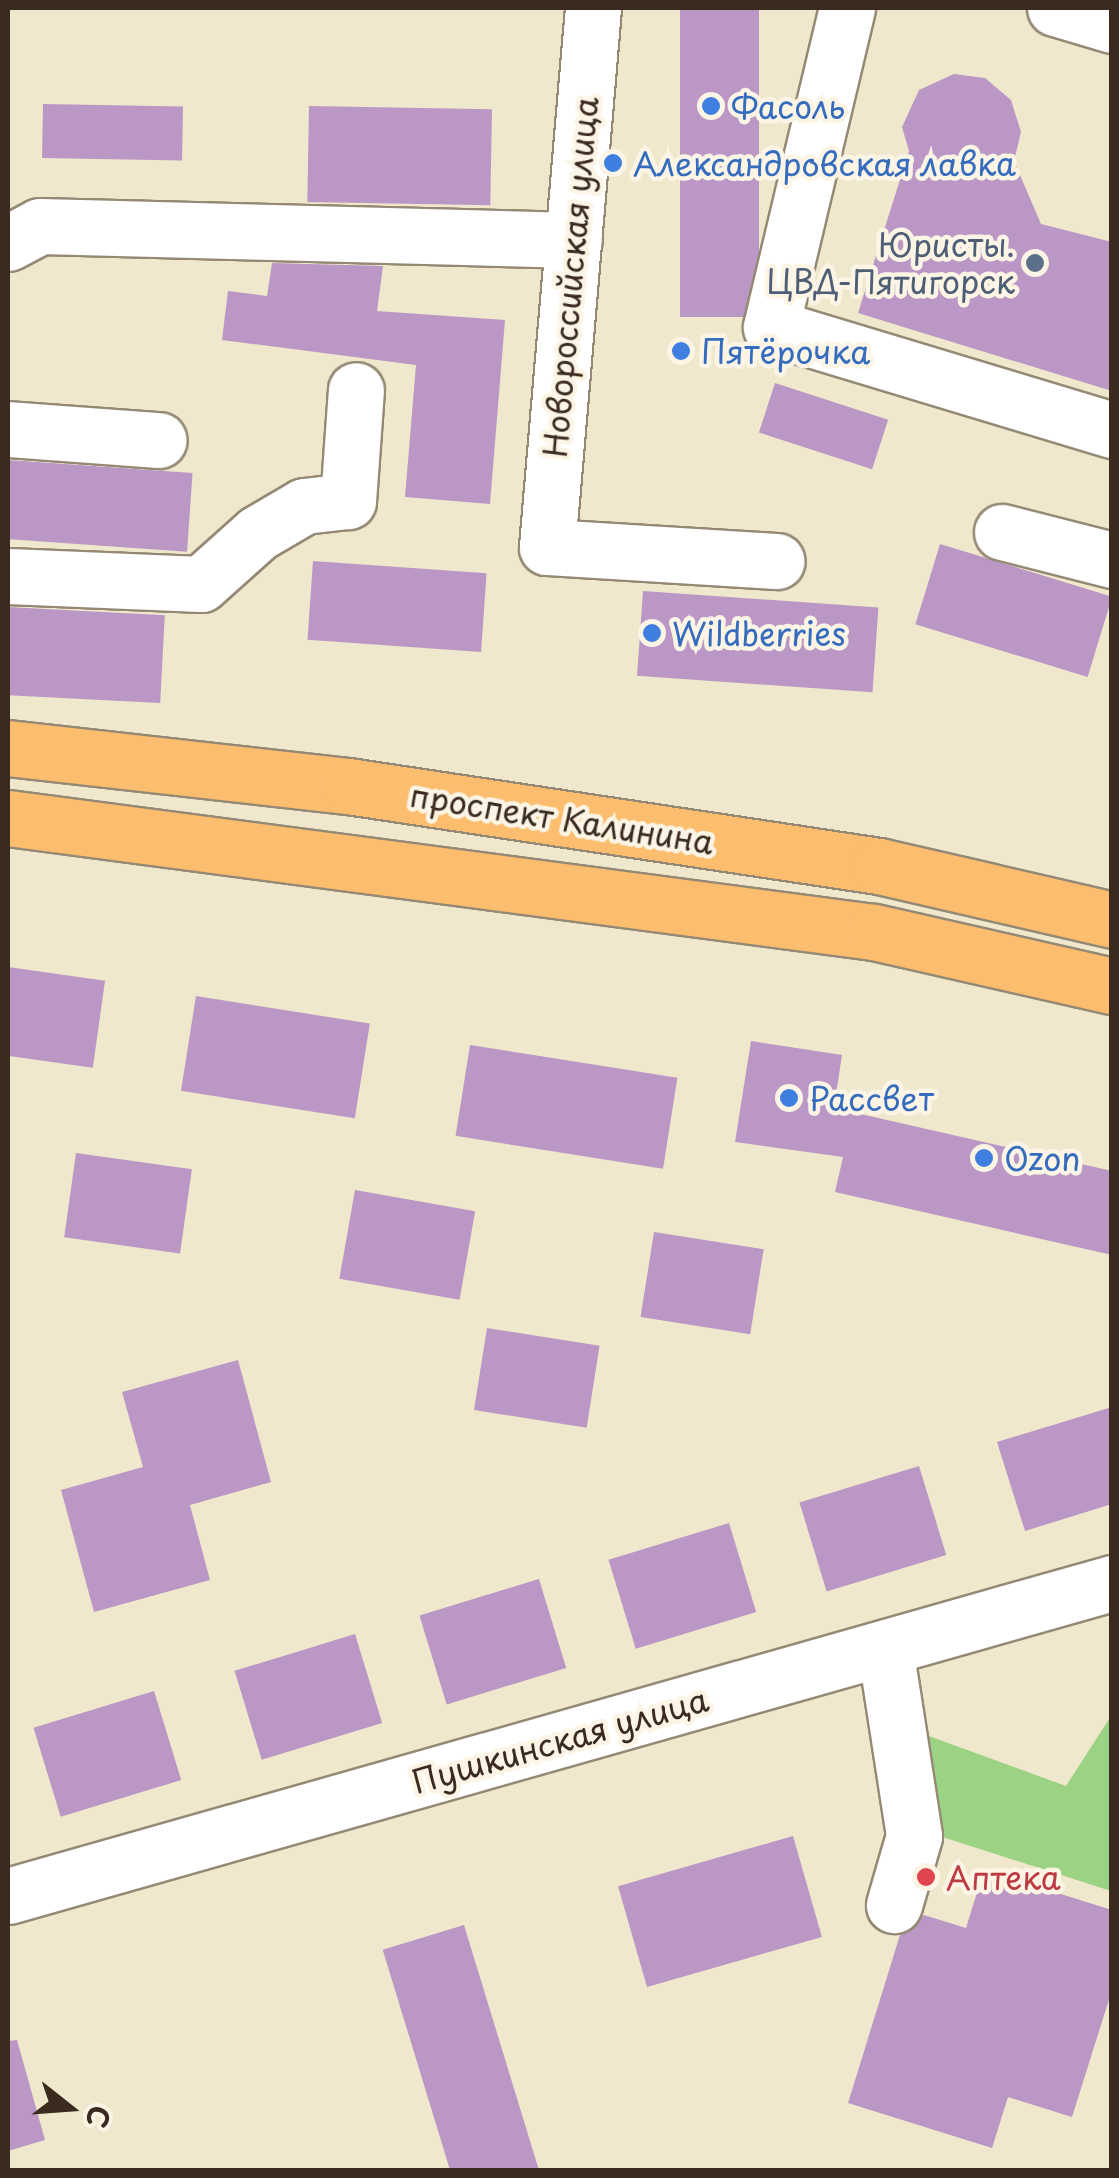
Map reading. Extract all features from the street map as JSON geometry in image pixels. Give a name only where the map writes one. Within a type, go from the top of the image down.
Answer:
[{"type":"main road","name":"проспект Калинина","points":[[8,748],[348,786],[879,866],[1112,920]]},
{"type":"main road","name":"проспект Калинина","points":[[8,818],[874,932],[1112,986]]},
{"type":"street","name":"Новороссийская улица","points":[[593,8],[547,547],[777,561]]},
{"type":"street","points":[[847,8],[771,328],[1112,430]]},
{"type":"street","points":[[1054,8],[1112,25]]},
{"type":"street","points":[[8,242],[40,226],[574,240]]},
{"type":"street","points":[[8,576],[201,584],[258,533],[304,506],[348,501],[356,390]]},
{"type":"street","points":[[8,430],[159,440]]},
{"type":"street","points":[[1002,532],[1112,560]]},
{"type":"street","name":"Пушкинская улица","points":[[8,1896],[1112,1583]]},
{"type":"street","points":[[885,1648],[914,1836],[894,1904]]},
{"type":"green space","points":[[1111,1716],[1111,1891],[933,1834],[918,1732],[1066,1786]]},
{"type":"building","points":[[680,8],[759,8],[759,317],[680,317]]},
{"type":"building","points":[[954,74],[985,78],[1011,100],[1021,132],[1014,161],[1041,224],[1112,242],[1112,391],[858,313],[909,151],[902,127],[919,90]]},
{"type":"building","points":[[43,104],[183,106],[182,160],[42,158]]},
{"type":"building","points":[[309,106],[492,109],[490,205],[307,202]]},
{"type":"building","points":[[272,263],[383,266],[377,311],[505,320],[490,504],[405,497],[416,365],[222,340],[228,291],[267,296]]},
{"type":"building","points":[[775,383],[888,420],[872,469],[759,432]]},
{"type":"building","points":[[8,460],[193,473],[187,552],[8,539]]},
{"type":"building","points":[[940,544],[1112,597],[1088,677],[915,624]]},
{"type":"building","points":[[313,561],[487,573],[481,652],[307,640]]},
{"type":"building","points":[[643,591],[878,607],[872,692],[637,676]]},
{"type":"building","points":[[8,607],[165,615],[160,703],[8,695]]},
{"type":"building","points":[[8,967],[105,981],[93,1068],[8,1056]]},
{"type":"building","points":[[196,996],[370,1024],[355,1118],[181,1091]]},
{"type":"building","points":[[751,1041],[842,1055],[834,1108],[1112,1171],[1112,1255],[835,1192],[843,1157],[735,1142]]},
{"type":"building","points":[[470,1045],[677,1078],[663,1169],[456,1136]]},
{"type":"building","points":[[76,1153],[192,1169],[180,1253],[64,1237]]},
{"type":"building","points":[[355,1190],[475,1211],[460,1300],[339,1279]]},
{"type":"building","points":[[654,1232],[764,1249],[750,1334],[641,1317]]},
{"type":"building","points":[[487,1328],[600,1346],[587,1428],[474,1410]]},
{"type":"building","points":[[238,1360],[271,1482],[190,1505],[210,1580],[94,1612],[61,1490],[143,1467],[122,1392]]},
{"type":"building","points":[[1112,1407],[1112,1504],[1025,1531],[997,1442]]},
{"type":"building","points":[[919,1466],[946,1555],[827,1591],[799,1503]]},
{"type":"building","points":[[729,1523],[756,1612],[636,1649],[609,1560]]},
{"type":"building","points":[[539,1579],[566,1668],[447,1704],[419,1616]]},
{"type":"building","points":[[355,1634],[382,1723],[262,1760],[235,1671]]},
{"type":"building","points":[[154,1691],[181,1780],[61,1817],[34,1728]]},
{"type":"building","points":[[793,1836],[822,1937],[647,1987],[618,1886]]},
{"type":"building","points":[[984,1870],[1112,1910],[1112,1990],[1072,2117],[1008,2097],[992,2148],[848,2103],[900,1935],[924,1915],[966,1928]]},
{"type":"building","points":[[464,1925],[539,2170],[450,2170],[383,1950]]},
{"type":"building","points":[[17,2040],[45,2140],[8,2151],[8,2041]]},
{"type":"place","name":"Фасоль","points":[[711,106]]},
{"type":"place","name":"Александровская лавка","points":[[613,163]]},
{"type":"place","name":"Юристы. ЦВД-Пятигорск","points":[[1035,263]]},
{"type":"place","name":"Пятёрочка","points":[[681,351]]},
{"type":"place","name":"Wildberries","points":[[652,633]]},
{"type":"place","name":"Рассвет","points":[[789,1098]]},
{"type":"place","name":"Ozon","points":[[984,1158]]},
{"type":"place","name":"Аптека","points":[[926,1877]]}]
